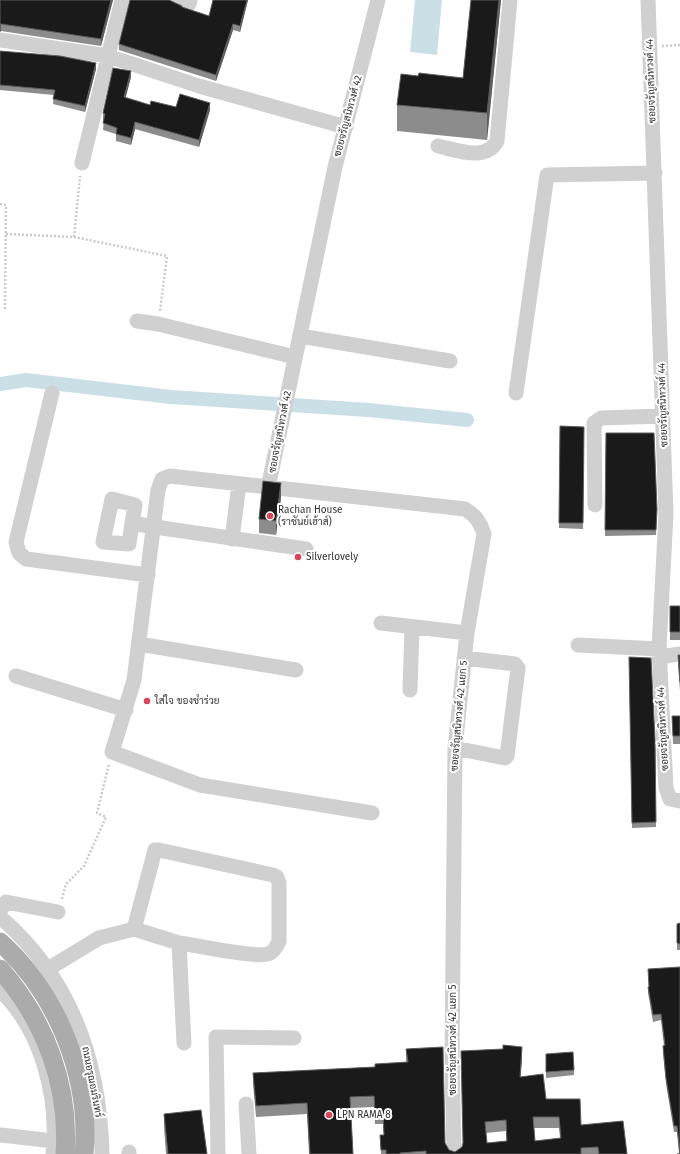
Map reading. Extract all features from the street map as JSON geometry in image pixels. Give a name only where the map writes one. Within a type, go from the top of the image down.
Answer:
[{"type":"main road","points":[[0,942],[27,972],[46,997],[69,1047],[82,1102],[84,1154]]},
{"type":"main road","points":[[0,969],[14,985],[31,1010],[51,1053],[60,1083],[65,1114],[58,1150]]},
{"type":"street","points":[[82,163],[122,0]]},
{"type":"street","name":"ซอยจรัญสนิทวงศ์ 42","points":[[268,488],[334,167],[346,127],[378,0]]},
{"type":"street","points":[[438,146],[481,154],[492,148],[497,141],[510,0]]},
{"type":"street","name":"ซอยจรัญสนิทวงศ์ 44","points":[[648,0],[666,514],[659,653],[666,788],[670,798],[680,801]]},
{"type":"street","points":[[0,40],[108,56],[199,86],[346,127]]},
{"type":"street","points":[[516,392],[547,175],[655,173]]},
{"type":"street","points":[[137,321],[158,324],[295,357]]},
{"type":"street","points":[[300,336],[450,361]]},
{"type":"street","points":[[52,392],[16,542],[18,553],[26,559],[148,575]]},
{"type":"street","points":[[595,505],[594,423],[601,418],[663,416]]},
{"type":"street","points":[[268,488],[170,476],[162,479],[158,490],[158,527],[148,575],[134,680],[112,752],[200,785],[372,813]]},
{"type":"street","points":[[232,539],[239,484]]},
{"type":"street","name":"ซอยจรัญสนิทวงศ์ 42 แยก 5","points":[[268,488],[465,509],[475,516],[481,524],[484,534],[467,633],[455,748],[452,1058],[454,1154]]},
{"type":"street","points":[[132,523],[306,549]]},
{"type":"street","points":[[381,623],[467,633]]},
{"type":"street","points":[[410,690],[412,627]]},
{"type":"street","points":[[139,644],[296,670]]},
{"type":"street","points":[[578,645],[680,654]]},
{"type":"street","points":[[455,748],[505,758],[507,756],[518,668],[515,664],[464,658]]},
{"type":"street","points":[[16,676],[126,710]]},
{"type":"street","points":[[48,969],[99,938],[134,929],[179,943],[251,954],[268,954],[276,949],[279,941],[279,882],[277,877],[273,875],[155,850],[152,854],[134,929]]},
{"type":"street","points":[[0,911],[6,902],[58,912]]},
{"type":"street","name":"ถนนอรุณอมรินทร์","points":[[0,917],[19,935],[48,969],[74,1012],[92,1068],[98,1103],[102,1154]]},
{"type":"street","points":[[179,943],[184,1043]]},
{"type":"street","points":[[0,990],[20,1015],[42,1059],[52,1100],[58,1150],[0,1135]]},
{"type":"street","points":[[218,1154],[216,1037],[294,1038]]},
{"type":"street","points":[[246,1104],[249,1154]]},
{"type":"path","points":[[74,237],[82,163]]},
{"type":"path","points":[[0,204],[6,205],[5,309]]},
{"type":"path","points":[[6,234],[74,237],[167,256],[158,324]]},
{"type":"path","points":[[58,912],[66,884],[84,866],[106,817],[97,813],[112,752]]},
{"type":"shaded area","points":[[415,0],[442,0],[437,55],[410,52]]},
{"type":"building","points":[[0,0],[111,0],[101,39],[0,24]]},
{"type":"building","points":[[130,0],[169,0],[182,7],[209,16],[213,0],[247,0],[240,26],[233,24],[216,75],[119,44]]},
{"type":"building","points":[[471,0],[499,0],[487,113],[397,105],[401,74],[418,76],[419,73],[463,78]]},
{"type":"building","points":[[0,51],[60,56],[96,63],[85,106],[53,99],[55,90],[0,85]]},
{"type":"building","points":[[113,68],[131,71],[124,97],[150,105],[151,101],[176,107],[180,94],[210,103],[199,140],[135,122],[131,138],[116,134],[117,128],[103,123],[105,114],[103,113]]},
{"type":"building","points":[[560,426],[584,427],[583,523],[559,523]]},
{"type":"building","points":[[606,433],[654,433],[657,509],[656,530],[605,530]]},
{"type":"building","points":[[263,481],[281,483],[276,521],[259,519]]},
{"type":"building","points":[[670,606],[680,606],[680,632],[670,632]]},
{"type":"building","points":[[678,655],[680,655],[680,682]]},
{"type":"building","points":[[629,657],[651,658],[655,739],[656,822],[632,823]]},
{"type":"building","points":[[672,716],[680,716],[680,736],[673,736]]},
{"type":"building","points":[[680,923],[680,944],[677,943],[677,924]]},
{"type":"building","points":[[680,967],[680,1154],[677,1126],[674,1126],[666,1078],[663,1046],[665,1045],[661,1014],[653,1015],[648,987],[648,969]]},
{"type":"building","points":[[503,1045],[522,1047],[520,1077],[543,1074],[546,1099],[580,1099],[581,1125],[623,1121],[627,1154],[599,1154],[598,1147],[581,1148],[581,1154],[426,1154],[426,1151],[386,1154],[386,1150],[381,1150],[380,1135],[384,1135],[383,1113],[375,1113],[374,1096],[350,1097],[353,1154],[310,1154],[307,1103],[256,1106],[253,1073],[375,1067],[375,1064],[408,1062],[406,1049],[443,1047],[445,1143],[449,1150],[455,1152],[462,1147],[463,1143],[461,1051],[503,1049]],"holes":[[[533,1117],[559,1117],[561,1138],[535,1141]],[[506,1120],[507,1141],[487,1143],[485,1122]]]},
{"type":"building","points":[[573,1052],[574,1070],[546,1072],[546,1054]]},
{"type":"building","points":[[201,1110],[207,1154],[168,1154],[164,1114]]},
{"type":"waterway","points":[[0,384],[26,380],[171,397],[368,410],[467,420]]},
{"type":"place","name":"Rachan House (ราชันย์เฮ้าส์)","points":[[270,516]]},
{"type":"place","name":"Silverlovely","points":[[298,557]]},
{"type":"place","name":"ใส่ใจ ของชำร่วย","points":[[147,701]]},
{"type":"place","name":"LPN RAMA 8","points":[[329,1115]]}]
